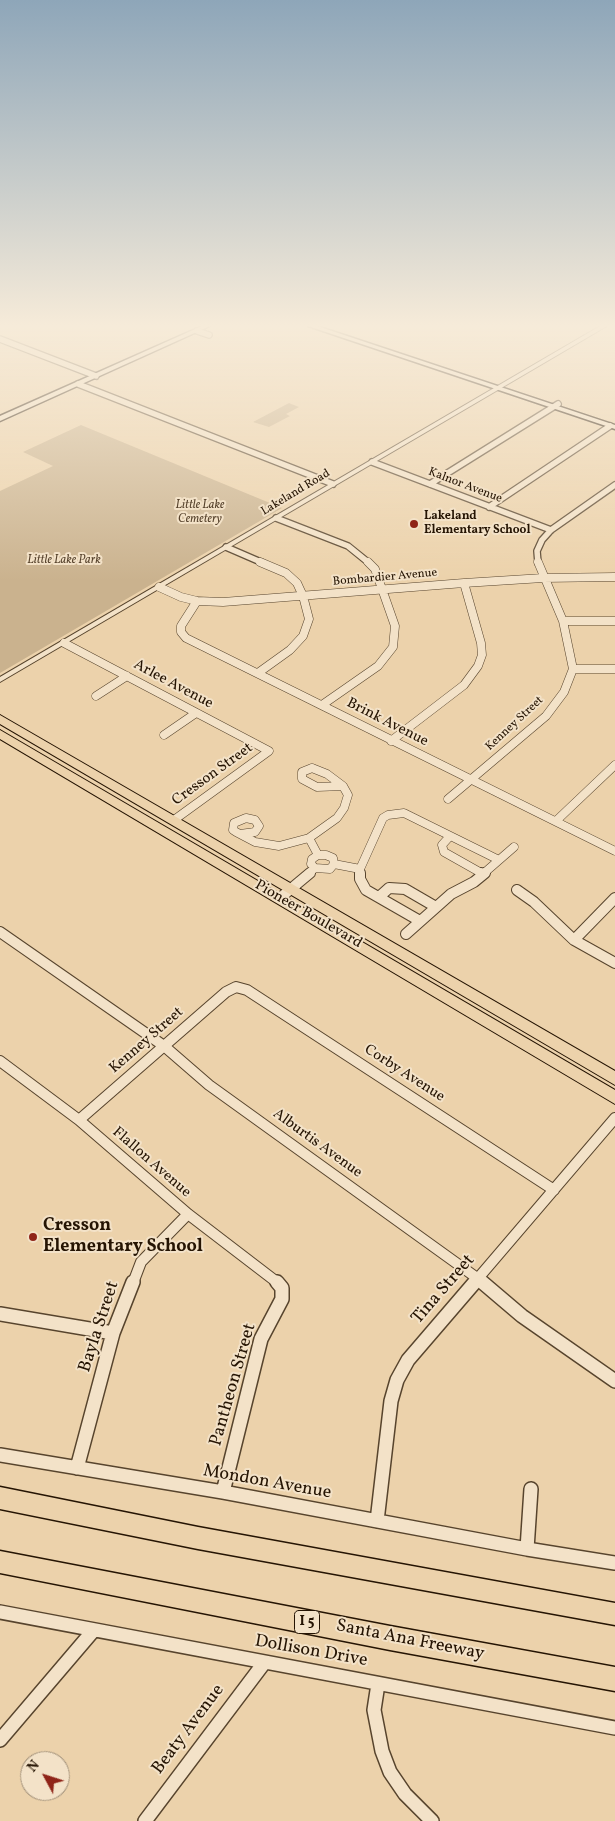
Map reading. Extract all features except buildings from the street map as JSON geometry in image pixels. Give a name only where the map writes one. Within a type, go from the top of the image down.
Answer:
[{"type":"highway","points":[[0,1498],[198,1538],[615,1614]]},
{"type":"highway","name":"Santa Ana Freeway","points":[[0,1562],[390,1638],[615,1679]]},
{"type":"main road","points":[[0,419],[18,411]]},
{"type":"main road","points":[[573,411],[614,425]]},
{"type":"main road","name":"Pioneer Boulevard","points":[[0,719],[174,820],[285,894],[615,1098]]},
{"type":"main road","name":"Pioneer Boulevard","points":[[0,734],[615,1079]]},
{"type":"street","points":[[147,411],[333,484]]},
{"type":"street","name":"Lakeland Road","points":[[0,680],[459,411]]},
{"type":"street","points":[[430,484],[546,411]]},
{"type":"street","points":[[490,507],[614,425]]},
{"type":"street","name":"Kalnor Avenue","points":[[372,462],[552,530]]},
{"type":"street","points":[[615,485],[552,530],[542,540],[537,560],[543,578],[563,621],[573,669],[615,669]]},
{"type":"street","points":[[276,518],[348,546],[364,556],[375,569],[395,626],[393,647],[378,666],[322,705]]},
{"type":"street","points":[[226,547],[286,573],[297,583],[303,596],[309,619],[303,636],[290,650],[258,673]]},
{"type":"street","name":"Bombardier Avenue","points":[[159,587],[181,597],[197,601],[223,602],[464,583],[543,578],[615,577]]},
{"type":"street","points":[[391,740],[464,685],[478,666],[482,655],[481,644],[464,583]]},
{"type":"street","name":"Brink Avenue","points":[[197,601],[181,626],[181,632],[186,638],[615,851]]},
{"type":"street","points":[[563,621],[615,621]]},
{"type":"street","name":"Arlee Avenue","points":[[64,643],[268,751]]},
{"type":"street","name":"Kenney Street","points":[[448,798],[546,716],[564,692],[573,669]]},
{"type":"street","points":[[96,696],[127,676]]},
{"type":"street","points":[[164,735],[196,713]]},
{"type":"street","name":"Cresson Street","points":[[174,820],[268,751]]},
{"type":"street","points":[[556,822],[615,765]]},
{"type":"street","points":[[240,834],[255,842],[271,846],[289,845],[309,838],[321,831],[340,813],[348,795],[343,786]]},
{"type":"street","points":[[420,921],[366,890],[360,879],[360,869],[379,824],[388,815],[404,813],[499,860]]},
{"type":"street","points":[[450,836],[442,845],[444,852],[483,874]]},
{"type":"street","points":[[309,838],[318,855]]},
{"type":"street","points":[[406,934],[451,894],[474,882],[514,847]]},
{"type":"street","points":[[318,855],[326,855],[332,858],[334,864],[330,868],[323,870],[315,868],[312,864],[312,859],[318,855]]},
{"type":"street","points":[[334,864],[360,869]]},
{"type":"street","points":[[285,894],[315,868]]},
{"type":"street","points":[[379,897],[390,888],[398,888],[436,907]]},
{"type":"street","points":[[518,890],[534,902],[574,940],[615,963]]},
{"type":"street","points":[[574,940],[615,898]]},
{"type":"street","name":"Alburtis Avenue","points":[[0,932],[164,1046],[209,1085],[479,1279],[522,1316],[615,1381]]},
{"type":"street","name":"Kenney Street","points":[[79,1120],[226,992],[236,988]]},
{"type":"street","name":"Corby Avenue","points":[[236,988],[247,990],[554,1190]]},
{"type":"street","name":"Flallon Avenue","points":[[0,1062],[79,1120],[188,1214],[276,1280],[282,1288]]},
{"type":"street","name":"Tina Street","points":[[377,1520],[391,1401],[398,1380],[408,1360],[615,1118]]},
{"type":"street","name":"Bayla Street","points":[[77,1468],[113,1333],[141,1262],[188,1214]]},
{"type":"street","name":"Pantheon Street","points":[[223,1492],[261,1338],[282,1299],[282,1288]]},
{"type":"street","points":[[0,1314],[113,1333]]},
{"type":"street","name":"Mondon Avenue","points":[[0,1455],[223,1492],[527,1549],[615,1563]]},
{"type":"street","points":[[527,1549],[530,1489]]},
{"type":"street","name":"Dollison Drive","points":[[0,1612],[615,1728]]},
{"type":"street","points":[[0,1740],[93,1631]]},
{"type":"street","name":"Beaty Avenue","points":[[145,1821],[264,1663]]},
{"type":"street","points":[[378,1684],[374,1710],[382,1751],[390,1772],[405,1794],[432,1821]]},
{"type":"green space","points":[[274,411],[292,411],[286,414],[290,416],[269,427],[253,422]]},
{"type":"green space","points":[[81,425],[282,508],[0,673],[0,491],[53,466],[23,452]]},
{"type":"place","name":"Lakeland Elementary School","points":[[414,524]]},
{"type":"place","name":"Cresson Elementary School","points":[[33,1237]]},
{"type":"park label","name":"Little Lake Cemetery","points":[[200,513]]},
{"type":"park label","name":"Little Lake Park","points":[[64,561]]}]
